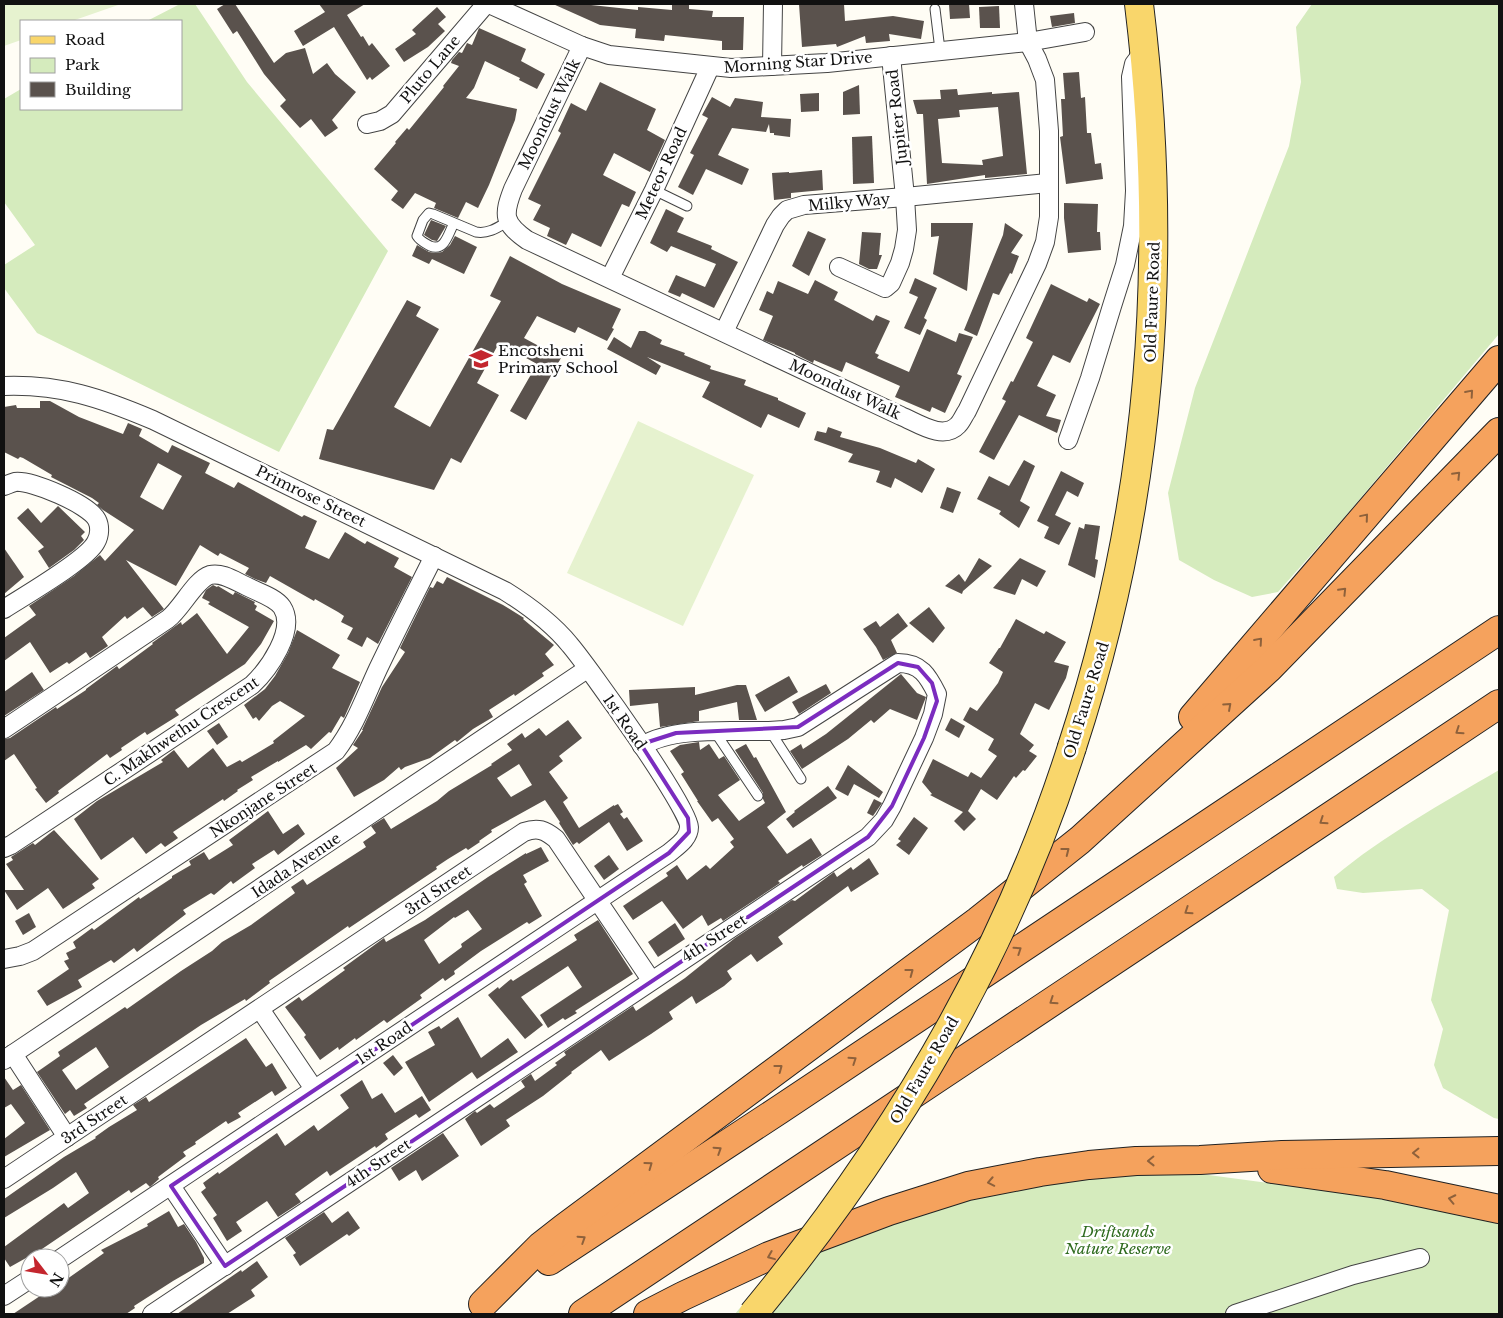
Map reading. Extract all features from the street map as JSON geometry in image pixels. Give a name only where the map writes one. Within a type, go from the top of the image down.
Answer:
[{"type":"highway","points":[[1140,785],[1193,717],[1499,360]]},
{"type":"highway","points":[[475,1309],[549,1240],[978,921],[1080,840],[1268,669],[1499,432]]},
{"type":"highway","points":[[475,1309],[779,1110],[1499,630]]},
{"type":"highway","points":[[583,1314],[1499,704]]},
{"type":"highway","points":[[648,1314],[769,1256],[889,1211],[968,1186],[1040,1172],[1136,1161],[1200,1160],[1282,1155],[1499,1152]]},
{"type":"highway","points":[[1200,1160],[1386,1185],[1499,1209]]},
{"type":"main road","name":"Old Faure Road","points":[[754,1314],[822,1228],[870,1161],[935,1055],[978,974],[1009,909],[1049,812],[1093,680],[1116,590],[1135,489],[1145,416],[1151,335],[1155,205],[1145,49],[1140,4]]},
{"type":"street","name":"Morning Star Drive","points":[[487,4],[582,46],[609,55],[731,68],[891,56],[1028,42],[1085,32]]},
{"type":"street","name":"Pluto Lane","points":[[367,124],[380,121],[392,114],[487,4]]},
{"type":"street","points":[[772,66],[773,4]]},
{"type":"street","name":"Moondust Walk","points":[[582,46],[506,207],[507,222],[515,232],[527,240],[938,432],[948,432],[958,425],[967,411],[1037,264],[1045,242],[1049,217],[1049,131],[1045,80],[1038,58],[1028,42],[1024,4]]},
{"type":"street","points":[[1068,440],[1090,378],[1125,265],[1133,226],[1135,191],[1131,77],[1134,64],[1145,49]]},
{"type":"street","name":"Jupiter Road","points":[[838,267],[885,288],[891,283],[904,249],[907,230],[906,197],[891,56]]},
{"type":"street","name":"Meteor Road","points":[[610,278],[654,190],[710,67]]},
{"type":"street","name":"Milky Way","points":[[724,332],[775,225],[787,210],[804,204],[906,197],[1048,183]]},
{"type":"street","name":"Primrose Street","points":[[4,386],[57,389],[84,394],[114,403],[434,556],[506,591],[524,603],[547,621],[570,644],[587,669]]},
{"type":"street","points":[[4,486],[14,482],[25,483],[68,500],[88,510],[96,519],[100,529],[97,541],[91,551],[4,610]]},
{"type":"street","name":"Nkonjane Street","points":[[4,959],[33,951],[336,751],[354,723],[378,669],[434,556]]},
{"type":"street","name":"C. Makhwethu Crescent","points":[[4,728],[168,620],[201,580],[210,575],[230,578],[275,601],[283,608],[286,628],[282,640],[268,668],[252,685],[4,848]]},
{"type":"street","name":"4th Street","points":[[152,1314],[844,853],[877,829],[892,806],[924,738],[933,714],[937,694],[925,673],[918,667],[909,663],[898,663],[798,727],[770,731],[676,733],[642,746]]},
{"type":"street","name":"1st Road","points":[[70,1252],[598,901],[669,853],[683,841],[689,832],[688,818],[642,746],[587,669]]},
{"type":"street","name":"Idada Avenue","points":[[8,1057],[587,669]]},
{"type":"street","name":"3rd Street","points":[[4,1179],[524,832],[534,829],[542,830],[556,839],[598,901]]},
{"type":"street","points":[[598,901],[651,980]]},
{"type":"street","points":[[260,1009],[314,1089]]},
{"type":"street","points":[[8,1057],[66,1137]]},
{"type":"street","points":[[171,1186],[225,1266]]},
{"type":"street","points":[[1235,1314],[1353,1275],[1420,1258]]},
{"type":"street","points":[[4,1296],[20,1286]]},
{"type":"lane","points":[[935,9],[940,50]]},
{"type":"lane","points":[[654,190],[686,206]]},
{"type":"lane","points":[[454,223],[476,232],[484,233],[492,231],[507,222]]},
{"type":"lane","points":[[770,731],[801,779]]},
{"type":"lane","points":[[715,732],[758,796]]},
{"type":"highlighted area","points":[[898,663],[918,667],[932,683],[937,701],[924,738],[892,806],[868,837],[225,1266],[171,1186],[669,853],[689,832],[688,818],[642,746],[648,742],[676,733],[798,727]]},
{"type":"green space","points":[[4,4],[121,4],[75,20],[20,20],[20,40],[4,46]]},
{"type":"green space","points":[[180,4],[195,4],[247,82],[388,251],[279,452],[37,333],[4,288],[4,265],[35,245],[4,202],[4,99],[20,90],[20,110],[182,110],[182,20],[149,20]]},
{"type":"green space","points":[[1312,4],[1499,4],[1499,334],[1342,520],[1278,592],[1252,597],[1214,580],[1179,560],[1168,493],[1195,388],[1289,146],[1301,82],[1296,27]]},
{"type":"green space","points":[[638,421],[754,475],[683,626],[567,573]]},
{"type":"green space","points":[[1499,770],[1499,1119],[1494,1118],[1443,1088],[1434,1065],[1443,1029],[1431,1000],[1449,910],[1422,889],[1363,893],[1337,889],[1334,877],[1393,833]]},
{"type":"green space","name":"Driftsands Nature Reserve","points":[[1119,1163],[1365,1196],[1499,1223],[1499,1314],[735,1314],[765,1277],[952,1193]]},
{"type":"building","points":[[225,4],[235,4],[274,63],[286,53],[305,48],[313,74],[327,63],[335,74],[356,92],[332,120],[338,128],[325,137],[311,119],[300,128],[280,106],[286,100],[264,74],[237,31],[233,34],[217,9]]},
{"type":"building","points":[[319,4],[365,4],[347,15],[361,37],[363,36],[369,46],[372,43],[390,66],[372,80],[370,77],[367,80],[334,27],[303,46],[294,31],[325,12]]},
{"type":"building","points":[[553,4],[591,4],[638,10],[638,7],[672,10],[672,4],[689,4],[689,9],[713,11],[712,17],[744,17],[743,50],[722,50],[722,41],[665,35],[664,41],[635,38],[636,29],[600,25]]},
{"type":"building","points":[[799,4],[844,4],[845,21],[893,16],[924,21],[921,39],[889,34],[890,41],[866,43],[865,36],[837,47],[836,44],[802,47]]},
{"type":"building","points":[[949,4],[969,4],[970,18],[950,19]]},
{"type":"building","points":[[999,6],[1000,28],[980,28],[979,7]]},
{"type":"building","points":[[437,7],[446,17],[438,24],[445,31],[428,47],[404,62],[395,49],[416,34],[412,30]]},
{"type":"building","points":[[1074,13],[1075,23],[1052,27],[1050,16]]},
{"type":"building","points":[[479,28],[526,49],[521,61],[545,74],[537,89],[519,80],[520,78],[485,61],[474,88],[466,98],[517,109],[515,120],[478,208],[466,202],[458,218],[434,208],[436,203],[415,193],[403,209],[391,200],[398,191],[374,169],[395,142],[407,128],[409,130],[444,87],[459,66],[451,63],[452,60],[459,52],[462,53],[467,43],[472,45]]},
{"type":"building","points":[[1079,72],[1081,98],[1085,97],[1087,133],[1091,133],[1095,164],[1101,163],[1103,179],[1066,184],[1060,137],[1063,136],[1061,99],[1065,99],[1063,73]]},
{"type":"building","points":[[600,82],[656,109],[647,130],[665,140],[650,172],[614,153],[603,175],[636,192],[629,207],[622,204],[601,247],[572,233],[566,245],[547,236],[550,228],[533,220],[541,205],[528,199],[561,133],[558,131],[571,103],[586,111]]},
{"type":"building","points":[[859,85],[860,114],[843,115],[843,92]]},
{"type":"building","points":[[957,89],[958,95],[1019,92],[1027,174],[985,178],[985,175],[927,184],[923,114],[917,114],[913,100],[941,99],[940,90]],"holes":[[[998,107],[1003,156],[982,160],[983,165],[942,163],[938,119],[960,117],[959,110]]]},
{"type":"building","points":[[819,93],[819,111],[801,112],[800,94]]},
{"type":"building","points":[[712,97],[730,107],[735,98],[763,102],[761,117],[791,119],[790,137],[770,133],[769,124],[766,132],[732,128],[718,155],[749,169],[742,185],[706,169],[693,195],[678,187],[694,155],[690,153],[708,118],[702,115]]},
{"type":"building","points":[[872,136],[874,183],[853,184],[852,137]]},
{"type":"building","points":[[822,170],[823,190],[791,193],[791,198],[774,200],[772,173]]},
{"type":"building","points":[[1064,203],[1098,204],[1097,232],[1100,232],[1101,250],[1068,253]]},
{"type":"building","points":[[666,209],[684,218],[677,232],[712,246],[711,249],[738,262],[714,308],[682,293],[680,297],[668,292],[676,275],[705,287],[716,264],[671,246],[667,252],[650,243]]},
{"type":"building","points":[[431,220],[446,226],[437,241],[424,235]]},
{"type":"building","points":[[931,223],[973,223],[967,291],[933,274],[939,236],[931,237]]},
{"type":"building","points":[[1005,223],[1023,235],[1011,253],[1019,256],[1012,274],[1010,273],[999,295],[993,293],[977,336],[964,330],[1003,235]]},
{"type":"building","points":[[808,231],[826,239],[809,276],[792,266]]},
{"type":"building","points":[[862,232],[881,233],[879,255],[882,255],[877,269],[869,269],[859,264]]},
{"type":"building","points":[[455,236],[477,247],[464,274],[432,259],[429,264],[412,256],[417,245],[429,252],[442,252],[450,245]]},
{"type":"building","points":[[510,256],[562,284],[621,309],[612,328],[614,329],[607,341],[578,327],[575,333],[537,316],[524,338],[561,358],[526,420],[510,411],[537,364],[499,343],[477,383],[499,395],[461,463],[451,458],[434,490],[319,459],[327,429],[333,430],[407,300],[421,307],[416,316],[439,329],[394,407],[430,427],[501,301],[490,296]]},
{"type":"building","points":[[915,278],[937,288],[924,318],[927,320],[920,335],[904,328],[918,297],[909,293]]},
{"type":"building","points":[[815,280],[838,292],[834,300],[873,321],[876,315],[890,321],[875,353],[879,355],[877,358],[909,372],[927,329],[956,342],[959,333],[973,337],[957,374],[962,376],[945,413],[932,407],[930,412],[895,397],[900,386],[846,362],[842,372],[814,360],[813,363],[795,353],[763,340],[773,316],[759,310],[767,291],[773,294],[778,281],[808,294]]},
{"type":"building","points":[[1051,284],[1087,302],[1089,298],[1100,304],[1070,363],[1053,355],[1037,386],[1056,395],[1046,416],[1061,420],[1057,433],[1019,415],[994,460],[979,452],[1006,401],[1002,399],[1011,381],[1013,382],[1033,342],[1026,338]]},
{"type":"building","points":[[639,331],[645,331],[662,340],[660,344],[685,353],[684,355],[711,366],[710,369],[746,380],[744,385],[778,398],[778,400],[806,413],[799,428],[768,414],[761,428],[702,397],[710,382],[647,357],[661,366],[656,375],[607,349],[614,337],[631,348]]},
{"type":"building","points":[[40,401],[50,401],[79,417],[123,434],[128,423],[142,429],[139,436],[168,453],[172,445],[210,463],[205,473],[234,488],[238,482],[302,517],[304,515],[317,521],[305,548],[329,559],[345,532],[365,544],[367,541],[399,558],[394,567],[412,577],[378,644],[367,637],[362,647],[347,639],[353,628],[341,622],[344,616],[338,612],[315,599],[314,601],[270,576],[266,583],[255,579],[245,574],[249,568],[220,553],[218,556],[200,545],[176,586],[126,560],[164,609],[152,617],[143,607],[127,619],[125,616],[102,637],[108,646],[90,658],[86,652],[69,664],[67,662],[50,673],[30,642],[4,661],[4,638],[36,615],[29,606],[74,576],[100,555],[105,561],[134,530],[103,510],[97,505],[99,503],[92,498],[51,477],[52,475],[23,458],[20,457],[18,459],[4,452],[4,407],[16,405],[17,408],[40,408]],"holes":[[[158,463],[182,476],[163,510],[140,497]]]},
{"type":"building","points":[[828,427],[842,432],[840,437],[880,448],[916,463],[918,459],[935,469],[922,493],[895,478],[891,488],[876,482],[880,471],[848,462],[853,454],[814,440],[817,431],[826,433]]},
{"type":"building","points":[[1024,460],[1035,466],[1020,501],[1030,507],[1019,528],[999,514],[1001,511],[977,499],[989,476],[1009,486]]},
{"type":"building","points":[[1061,471],[1084,483],[1078,497],[1067,491],[1055,515],[1071,523],[1059,545],[1044,538],[1049,527],[1037,521]]},
{"type":"building","points":[[947,487],[961,492],[953,513],[940,508]]},
{"type":"building","points":[[58,506],[85,532],[81,536],[84,540],[74,550],[49,568],[38,551],[44,547],[17,518],[28,508],[41,523]]},
{"type":"building","points":[[1085,524],[1100,526],[1095,559],[1098,560],[1095,578],[1068,565],[1079,527],[1084,529]]},
{"type":"building","points":[[4,548],[24,577],[4,594]]},
{"type":"building","points":[[979,558],[992,566],[963,591],[962,594],[945,586],[959,574],[965,582]]},
{"type":"building","points":[[1020,558],[1046,571],[1037,587],[1022,579],[1015,595],[993,588]]},
{"type":"building","points":[[447,577],[503,605],[524,618],[554,645],[545,654],[554,665],[542,673],[544,676],[515,696],[514,694],[489,710],[493,717],[473,729],[457,742],[455,740],[430,758],[401,770],[399,767],[384,780],[354,797],[336,768],[358,748],[353,745],[363,730],[382,687],[405,652],[400,648],[430,587],[433,588],[437,581],[443,584]]},
{"type":"building","points":[[213,585],[233,595],[235,592],[255,602],[254,604],[257,606],[255,610],[274,621],[261,644],[245,664],[175,710],[179,715],[147,735],[145,732],[110,758],[107,754],[58,791],[59,793],[46,803],[35,789],[37,788],[14,754],[4,761],[4,739],[10,738],[56,707],[57,709],[117,666],[119,669],[181,622],[182,625],[197,613],[227,654],[249,627],[208,604],[210,602],[202,598],[206,590]]},
{"type":"building","points":[[929,607],[945,628],[933,643],[909,623]]},
{"type":"building","points":[[898,613],[908,626],[891,640],[897,653],[883,660],[863,629],[876,621],[880,627]]},
{"type":"building","points":[[1016,619],[1044,634],[1046,631],[1066,642],[1054,662],[1069,666],[1066,678],[1049,710],[1035,703],[1020,734],[1034,745],[1029,751],[1037,756],[1025,771],[1023,770],[1016,778],[1014,776],[997,800],[981,789],[968,811],[976,819],[964,831],[954,821],[963,812],[930,795],[932,794],[922,782],[933,759],[968,777],[971,772],[981,778],[997,756],[988,750],[994,739],[963,720],[970,707],[977,711],[998,683],[1003,672],[989,663],[1000,648]]},
{"type":"building","points":[[297,630],[340,655],[332,668],[360,682],[344,718],[341,716],[331,733],[329,732],[311,749],[306,745],[251,777],[253,780],[224,801],[223,799],[173,832],[178,838],[165,847],[161,843],[146,854],[133,837],[101,860],[74,819],[97,801],[163,762],[161,760],[174,750],[188,768],[213,748],[227,767],[240,760],[242,762],[274,743],[273,741],[305,716],[280,701],[272,706],[259,721],[256,717],[253,719],[244,705],[265,689],[275,676],[288,653]]},
{"type":"building","points":[[32,672],[44,690],[4,716],[4,692]]},
{"type":"building","points":[[901,674],[917,693],[926,697],[917,720],[890,709],[874,723],[871,720],[848,739],[802,769],[790,751],[801,744],[803,749],[826,734]]},
{"type":"building","points":[[789,676],[798,692],[765,712],[755,695]]},
{"type":"building","points":[[826,684],[831,693],[799,714],[792,702]]},
{"type":"building","points":[[737,685],[746,685],[757,720],[739,720],[737,702],[699,711],[699,721],[660,727],[658,703],[630,706],[629,690],[695,687],[695,695]]},
{"type":"building","points":[[951,718],[965,726],[959,738],[945,730]]},
{"type":"building","points":[[568,720],[582,738],[559,756],[563,761],[549,772],[568,798],[563,802],[579,828],[618,804],[623,812],[620,814],[624,819],[627,817],[643,841],[627,851],[609,822],[579,844],[577,842],[573,845],[545,800],[491,830],[492,832],[480,842],[448,859],[436,867],[437,869],[349,928],[348,926],[269,981],[270,983],[246,1001],[245,999],[201,1025],[84,1104],[87,1108],[74,1116],[70,1110],[65,1114],[37,1072],[60,1056],[58,1052],[125,1007],[127,1009],[212,951],[222,942],[251,925],[295,893],[291,887],[303,879],[307,885],[366,847],[363,842],[376,833],[371,826],[384,818],[391,829],[437,801],[449,791],[492,765],[512,750],[507,744],[522,733],[525,738],[539,728],[546,736]],"holes":[[[519,764],[532,785],[511,797],[497,778]],[[96,1047],[109,1067],[76,1090],[62,1070]]]},
{"type":"building","points":[[219,723],[228,737],[217,745],[207,731]]},
{"type":"building","points":[[699,742],[700,750],[709,744],[719,759],[724,756],[740,780],[718,795],[739,821],[765,803],[763,793],[735,750],[746,744],[754,758],[756,757],[786,812],[767,827],[787,854],[811,838],[822,855],[803,867],[802,865],[778,881],[780,883],[723,921],[721,918],[708,926],[702,915],[683,929],[662,901],[633,920],[623,906],[668,876],[666,873],[677,865],[687,880],[706,865],[710,869],[734,847],[730,842],[734,839],[718,818],[712,822],[697,801],[681,774],[684,772],[670,751],[680,745]]},
{"type":"building","points":[[848,765],[883,792],[879,798],[854,784],[848,796],[835,789]]},
{"type":"building","points":[[828,786],[837,798],[793,828],[786,819]]},
{"type":"building","points":[[874,799],[882,803],[873,816],[867,813]]},
{"type":"building","points":[[268,811],[283,834],[298,824],[305,834],[278,855],[274,850],[252,864],[255,868],[233,884],[231,881],[214,895],[211,893],[183,910],[186,914],[137,952],[134,948],[114,963],[111,960],[78,980],[82,987],[47,1006],[37,991],[69,969],[64,961],[69,959],[66,953],[76,948],[73,942],[92,928],[94,930],[139,897],[140,899],[191,865],[189,861],[204,852],[209,860],[233,845],[229,840]]},
{"type":"building","points":[[914,817],[928,828],[909,855],[896,845],[901,841],[898,839]]},
{"type":"building","points":[[54,830],[99,879],[92,884],[95,888],[63,909],[48,888],[17,910],[4,890],[24,890],[6,864],[13,860],[11,857],[33,843],[35,845]]},
{"type":"building","points":[[541,847],[549,861],[523,875],[527,882],[524,884],[542,916],[529,924],[527,922],[481,951],[454,971],[455,974],[445,981],[443,978],[420,995],[422,998],[387,1023],[384,1020],[356,1040],[355,1038],[339,1050],[338,1047],[320,1060],[304,1037],[306,1035],[285,1007],[299,997],[302,1001],[345,970],[343,968],[384,938],[386,942],[425,920],[488,877]],"holes":[[[468,910],[482,929],[461,944],[462,947],[439,964],[424,940],[454,917]]]},
{"type":"building","points":[[609,855],[619,869],[604,880],[594,866]]},
{"type":"building","points":[[869,858],[879,874],[851,892],[848,886],[778,937],[783,944],[757,962],[751,954],[727,971],[732,979],[724,986],[696,1004],[692,996],[669,1012],[673,1019],[609,1061],[601,1050],[543,1096],[506,1120],[510,1126],[481,1146],[465,1119],[475,1111],[477,1113],[490,1104],[494,1108],[525,1087],[521,1081],[531,1074],[535,1081],[557,1065],[555,1063],[566,1055],[564,1052],[633,1006],[636,1011],[685,978],[735,938],[792,900],[795,901],[834,872],[837,877],[851,867],[853,870]]},
{"type":"building","points":[[29,913],[36,927],[23,935],[15,921]]},
{"type":"building","points":[[598,920],[633,974],[575,1011],[577,1013],[565,1020],[563,1018],[548,1028],[540,1015],[582,987],[568,966],[521,997],[543,1025],[525,1039],[488,995],[498,987],[499,989],[511,979],[513,981],[577,940],[574,935]]},
{"type":"building","points":[[675,923],[685,939],[658,957],[648,942]]},
{"type":"building","points":[[458,1017],[481,1058],[508,1038],[518,1052],[477,1079],[472,1072],[429,1102],[405,1062],[435,1045],[428,1032],[439,1026],[441,1029]]},
{"type":"building","points":[[246,1038],[266,1067],[272,1063],[287,1088],[275,1096],[272,1091],[238,1113],[241,1117],[228,1124],[226,1121],[195,1142],[196,1144],[183,1152],[186,1156],[158,1177],[159,1179],[150,1187],[146,1183],[131,1193],[129,1190],[43,1248],[20,1248],[20,1261],[10,1267],[4,1258],[4,1247],[64,1203],[68,1208],[89,1193],[76,1172],[4,1218],[4,1199],[64,1157],[137,1110],[133,1105],[146,1097],[149,1102]]},
{"type":"building","points":[[393,1055],[403,1068],[394,1076],[383,1063]]},
{"type":"building","points":[[4,1077],[13,1090],[21,1085],[50,1130],[4,1157],[4,1139],[25,1123],[11,1104],[4,1108]]},
{"type":"building","points":[[362,1080],[372,1099],[382,1093],[395,1113],[422,1096],[431,1110],[419,1118],[416,1114],[385,1134],[388,1139],[330,1176],[327,1171],[295,1194],[301,1202],[278,1217],[267,1201],[236,1222],[242,1231],[227,1241],[213,1218],[217,1215],[201,1192],[206,1188],[203,1183],[218,1172],[219,1174],[277,1133],[285,1146],[314,1125],[318,1131],[349,1108],[340,1095]]},
{"type":"building","points":[[443,1133],[459,1156],[422,1181],[416,1170],[399,1181],[391,1168]]},
{"type":"building","points":[[169,1211],[178,1227],[184,1224],[196,1242],[204,1258],[204,1263],[134,1306],[135,1308],[126,1314],[13,1314],[37,1298],[70,1298],[70,1277],[104,1253],[101,1250],[148,1226],[147,1224]]},
{"type":"building","points":[[348,1211],[360,1228],[349,1236],[347,1234],[300,1266],[293,1255],[296,1253],[285,1238],[324,1212],[332,1223]]},
{"type":"building","points":[[257,1261],[268,1277],[251,1290],[255,1296],[227,1314],[177,1314],[241,1270],[242,1272]]},
{"type":"place","name":"Encotsheni Primary School","points":[[481,359]]}]
